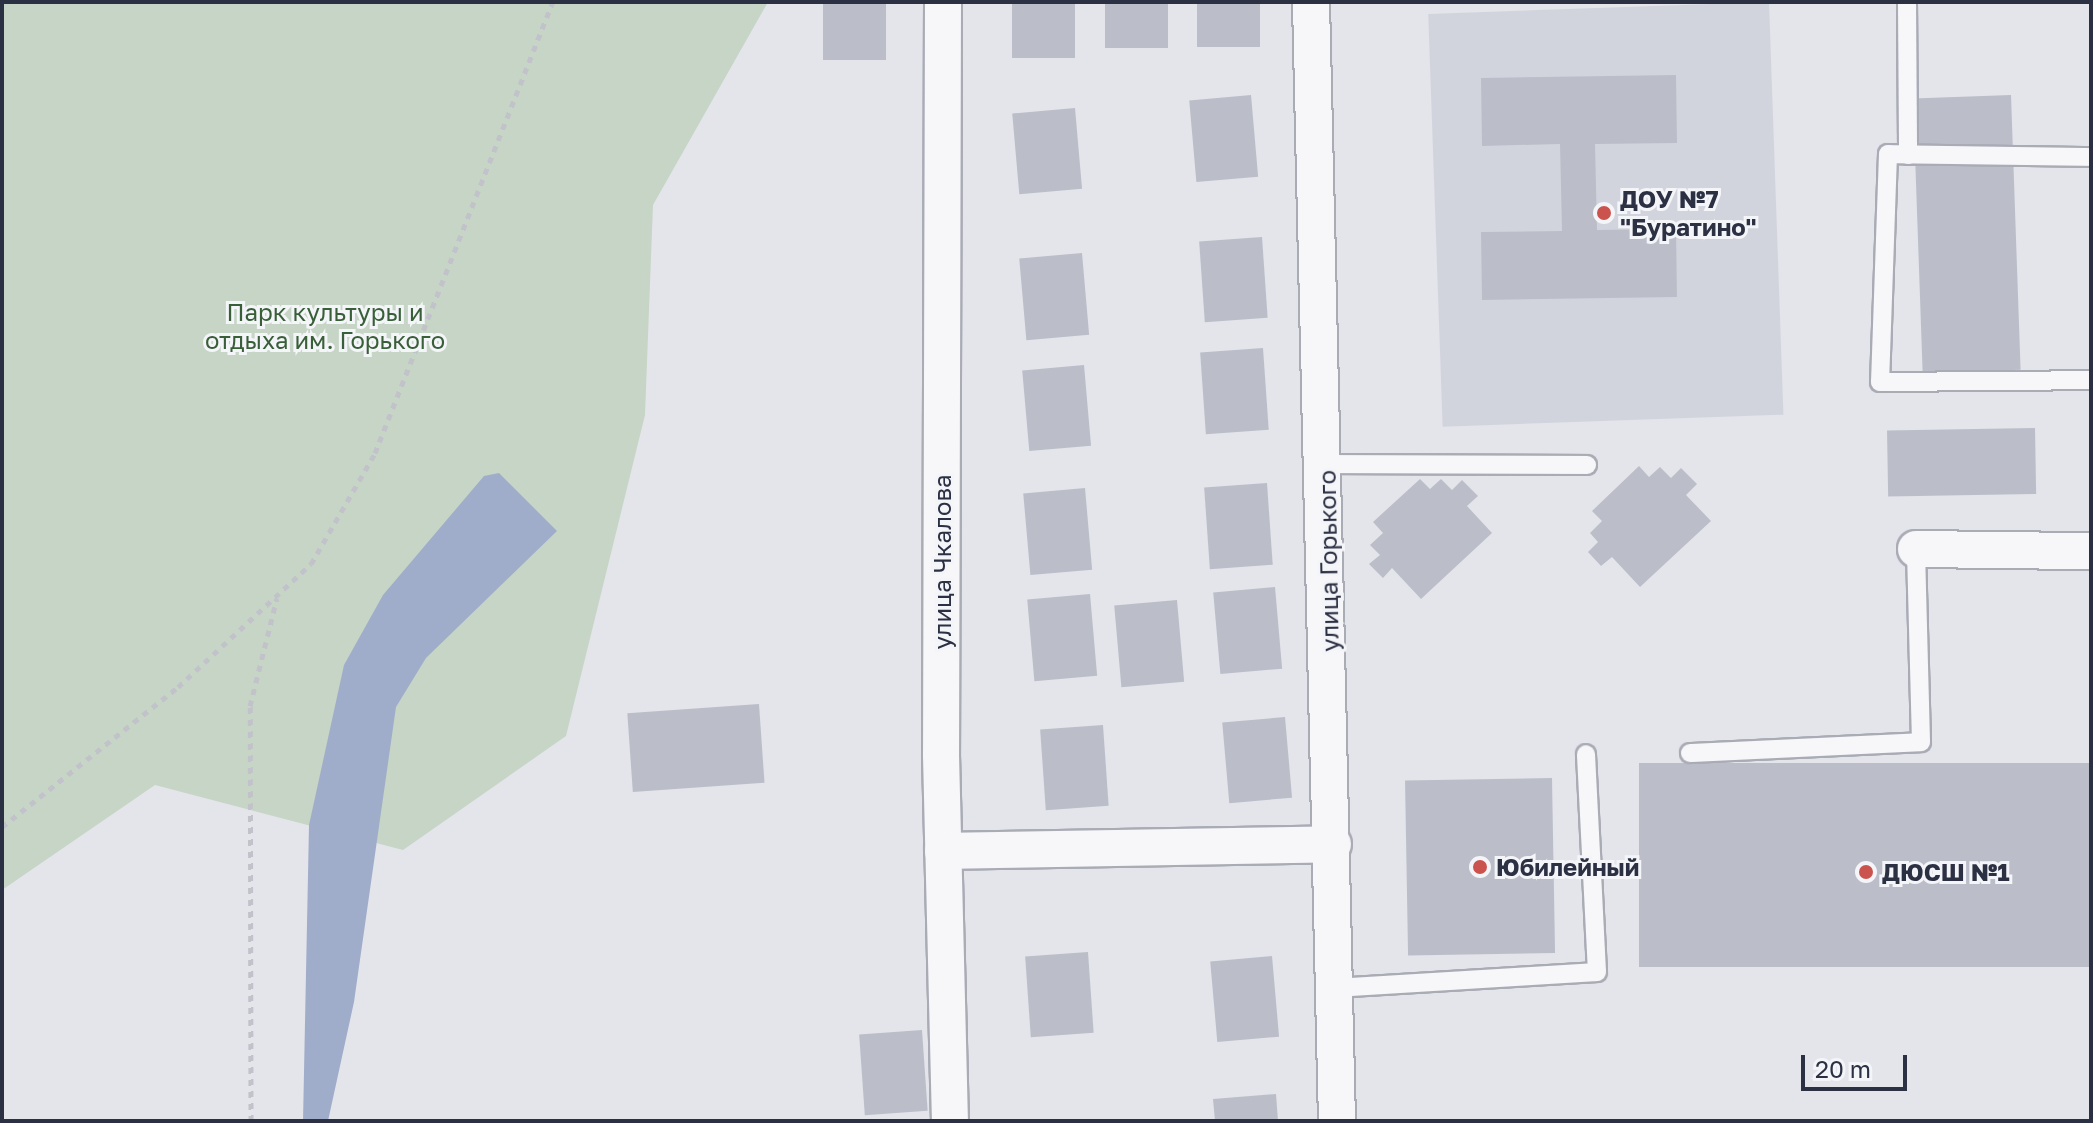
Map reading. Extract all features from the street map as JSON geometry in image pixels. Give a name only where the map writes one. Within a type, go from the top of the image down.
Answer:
[{"type":"street","name":"улица Чкалова","points":[[943,2],[943,851],[950,1121]]},
{"type":"street","name":"улица Горького","points":[[1311,2],[1326,464],[1337,1121]]},
{"type":"street","points":[[1916,549],[2091,551]]},
{"type":"street","points":[[943,851],[1333,844]]},
{"type":"lane","points":[[1907,2],[1908,155]]},
{"type":"lane","points":[[2091,157],[1888,154],[1880,382],[2091,380]]},
{"type":"lane","points":[[1326,464],[1587,465]]},
{"type":"lane","points":[[1690,753],[1921,742],[1916,549]]},
{"type":"lane","points":[[1335,988],[1597,972],[1586,754]]},
{"type":"path","points":[[2,827],[277,597],[311,564],[375,453],[553,2]]},
{"type":"path","points":[[251,1121],[250,706],[277,597]]},
{"type":"shaded area","name":"ДОУ №7 \"Буратино\"","points":[[1769,2],[1783,415],[1443,427],[1428,14]]},
{"type":"green space","name":"Парк культуры и отдыха им. Горького","points":[[2,2],[768,2],[653,205],[645,415],[566,736],[403,850],[155,785],[2,890]]},
{"type":"water","points":[[499,473],[557,531],[426,658],[396,707],[354,1002],[328,1121],[303,1121],[309,825],[344,665],[383,595],[484,476]]},
{"type":"building","points":[[823,2],[886,2],[886,60],[823,60]]},
{"type":"building","points":[[1012,2],[1075,2],[1075,58],[1012,58]]},
{"type":"building","points":[[1105,2],[1168,2],[1168,48],[1105,48]]},
{"type":"building","points":[[1197,2],[1260,2],[1260,47],[1197,47]]},
{"type":"building","points":[[1676,75],[1677,143],[1595,144],[1597,230],[1676,229],[1677,297],[1482,300],[1481,232],[1562,231],[1560,144],[1482,146],[1481,78]]},
{"type":"building","points":[[1251,95],[1258,177],[1196,182],[1189,100]]},
{"type":"building","points":[[2011,95],[2021,370],[1923,373],[1913,98]]},
{"type":"building","points":[[1075,108],[1082,189],[1019,194],[1012,113]]},
{"type":"building","points":[[1262,237],[1268,318],[1205,322],[1199,241]]},
{"type":"building","points":[[1082,253],[1089,335],[1026,340],[1019,258]]},
{"type":"building","points":[[1263,348],[1269,430],[1206,434],[1200,352]]},
{"type":"building","points":[[1084,365],[1091,446],[1029,451],[1022,370]]},
{"type":"building","points":[[2035,428],[2036,494],[1888,497],[1887,431]]},
{"type":"building","points":[[1639,466],[1649,477],[1660,467],[1671,478],[1681,468],[1697,484],[1686,495],[1711,521],[1640,587],[1612,557],[1601,566],[1588,552],[1598,542],[1590,533],[1602,521],[1592,511]]},
{"type":"building","points":[[1420,479],[1430,489],[1441,479],[1452,490],[1462,480],[1478,496],[1467,506],[1492,533],[1421,599],[1392,568],[1383,578],[1369,564],[1380,555],[1370,545],[1383,533],[1373,522]]},
{"type":"building","points":[[1267,483],[1273,565],[1210,569],[1204,487]]},
{"type":"building","points":[[1085,488],[1092,570],[1030,575],[1023,493]]},
{"type":"building","points":[[1275,587],[1282,669],[1220,674],[1213,592]]},
{"type":"building","points":[[1090,594],[1097,676],[1034,681],[1027,599]]},
{"type":"building","points":[[1177,600],[1184,682],[1121,687],[1114,605]]},
{"type":"building","points":[[759,704],[765,783],[633,792],[627,713]]},
{"type":"building","points":[[1285,717],[1292,798],[1229,803],[1222,722]]},
{"type":"building","points":[[1103,725],[1109,806],[1046,810],[1040,729]]},
{"type":"building","name":"ДЮСШ №1","points":[[1639,763],[2091,763],[2091,967],[1639,967]]},
{"type":"building","name":"Юбилейный","points":[[1552,778],[1555,953],[1408,956],[1405,781]]},
{"type":"building","points":[[1088,952],[1094,1033],[1031,1037],[1025,956]]},
{"type":"building","points":[[1272,956],[1279,1037],[1217,1042],[1210,961]]},
{"type":"building","points":[[922,1030],[928,1111],[865,1115],[859,1034]]},
{"type":"building","points":[[1276,1094],[1278,1121],[1215,1121],[1213,1099]]},
{"type":"place","name":"ДОУ №7 \"Буратино\"","points":[[1604,213]]},
{"type":"place","name":"Юбилейный","points":[[1480,867]]},
{"type":"place","name":"ДЮСШ №1","points":[[1866,872]]}]
